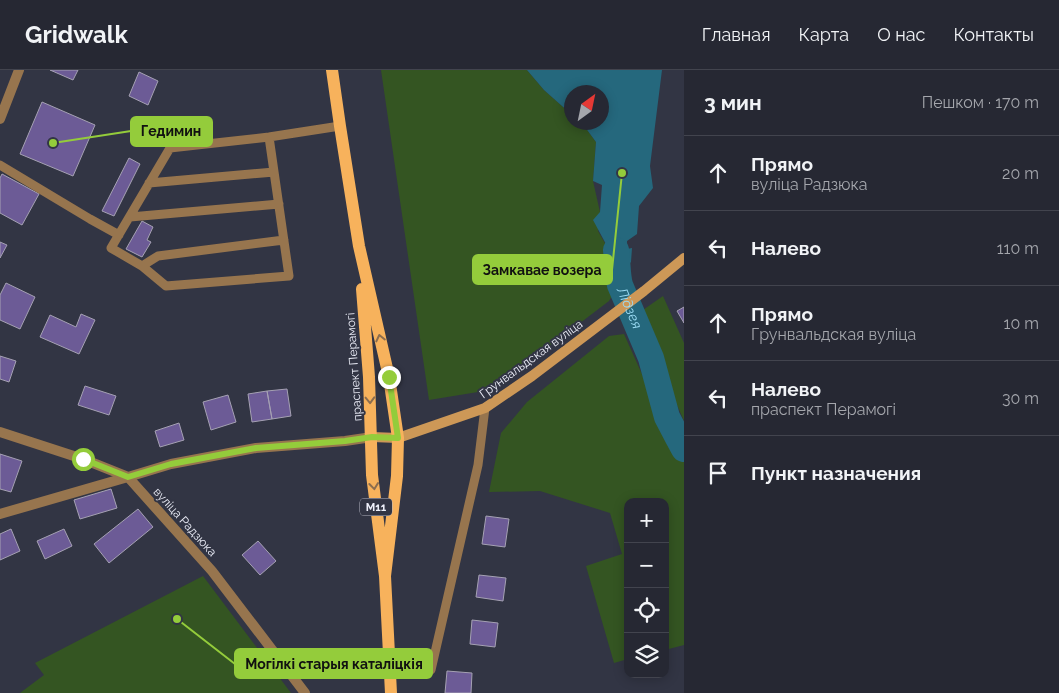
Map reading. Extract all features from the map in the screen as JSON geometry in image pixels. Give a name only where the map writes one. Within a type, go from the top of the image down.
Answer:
[{"type":"main road","name":"праспект Перамогі","points":[[332,70],[359,246],[389,377],[398,438],[398,476],[385,576]]},
{"type":"main road","name":"праспект Перамогі","points":[[359,246],[369,377],[372,475],[385,576],[391,693]]},
{"type":"main road","name":"Грунвальдская вуліца","points":[[372,437],[398,438],[485,408],[532,376],[644,291],[684,258]]},
{"type":"street","points":[[0,119],[19,70]]},
{"type":"street","name":"вуліца Радзюка","points":[[0,432],[83,459],[128,477],[212,571],[304,693]]},
{"type":"street","points":[[0,514],[171,464],[256,448],[372,437]]},
{"type":"lane","points":[[269,137],[289,276],[166,286],[142,266],[111,248],[170,148],[269,137],[340,126]]},
{"type":"lane","points":[[0,165],[119,235]]},
{"type":"lane","points":[[149,183],[274,172]]},
{"type":"lane","points":[[130,217],[279,204]]},
{"type":"lane","points":[[142,266],[158,256],[284,240]]},
{"type":"lane","points":[[431,670],[478,465],[485,408]]},
{"type":"green space","points":[[381,70],[527,70],[544,90],[564,108],[564,130],[587,130],[596,142],[593,181],[600,212],[598,231],[614,259],[616,289],[609,301],[521,368],[478,392],[429,400]]},
{"type":"green space","points":[[663,296],[684,343],[684,421],[642,324],[640,312]]},
{"type":"green space","points":[[624,334],[667,430],[684,461],[684,645],[669,649],[669,498],[624,498],[624,660],[614,663],[586,566],[622,554],[610,513],[540,491],[489,492],[501,433],[527,402],[609,336]]},
{"type":"green space","points":[[203,576],[291,693],[20,693],[44,675],[35,663]]},
{"type":"water","points":[[527,70],[662,70],[650,166],[653,188],[639,206],[637,234],[627,241],[627,249],[632,248],[631,262],[628,265],[628,279],[616,289],[614,259],[593,220],[600,212],[602,185],[593,181],[596,142],[587,130],[609,130],[609,85],[564,85],[564,108],[544,90]]},
{"type":"building","points":[[50,70],[78,70],[73,80]]},
{"type":"building","points":[[139,72],[158,81],[148,105],[129,96]]},
{"type":"building","points":[[42,102],[95,125],[73,176],[20,154]]},
{"type":"building","points":[[129,158],[140,164],[114,216],[102,211]]},
{"type":"building","points":[[2,174],[39,194],[22,225],[0,213],[0,178]]},
{"type":"building","points":[[142,221],[153,227],[147,240],[151,242],[142,257],[126,249]]},
{"type":"building","points":[[0,242],[7,245],[0,258]]},
{"type":"building","points":[[6,283],[35,297],[20,329],[0,320],[0,295]]},
{"type":"building","points":[[684,307],[684,323],[677,311]]},
{"type":"building","points":[[81,314],[95,320],[79,354],[40,337],[50,315],[76,327]]},
{"type":"building","points":[[0,356],[16,361],[9,382],[0,379]]},
{"type":"building","points":[[85,386],[116,396],[109,415],[78,405]]},
{"type":"building","points":[[287,389],[291,416],[272,419],[267,391]]},
{"type":"building","points":[[267,391],[272,419],[252,422],[248,394]]},
{"type":"building","points":[[228,395],[236,422],[211,430],[203,402]]},
{"type":"building","points":[[179,423],[184,440],[160,447],[155,431]]},
{"type":"building","points":[[0,454],[22,461],[11,492],[0,489]]},
{"type":"building","points":[[111,489],[117,508],[80,519],[74,500]]},
{"type":"building","points":[[138,509],[153,527],[109,563],[94,544]]},
{"type":"building","points":[[486,516],[509,519],[505,547],[482,544]]},
{"type":"building","points":[[11,529],[20,551],[0,560],[0,534]]},
{"type":"building","points":[[64,529],[72,546],[45,559],[37,541]]},
{"type":"building","points":[[258,541],[276,561],[260,575],[242,555]]},
{"type":"building","points":[[479,575],[506,578],[503,601],[476,597]]},
{"type":"building","points":[[472,620],[498,623],[495,647],[470,644]]},
{"type":"building","points":[[447,671],[472,673],[471,693],[445,693]]},
{"type":"waterway","name":"Лідзея","points":[[616,250],[620,285],[651,358],[667,417],[684,449]]},
{"type":"place","name":"Гедимин","points":[[53,143]]},
{"type":"place","name":"Замкавае возера","points":[[622,173]]},
{"type":"place","name":"Могілкі старыя каталіцкія","points":[[177,619]]},
{"type":"route","points":[[83,459],[128,477],[171,464],[256,448],[372,437],[398,438],[389,377]]}]
